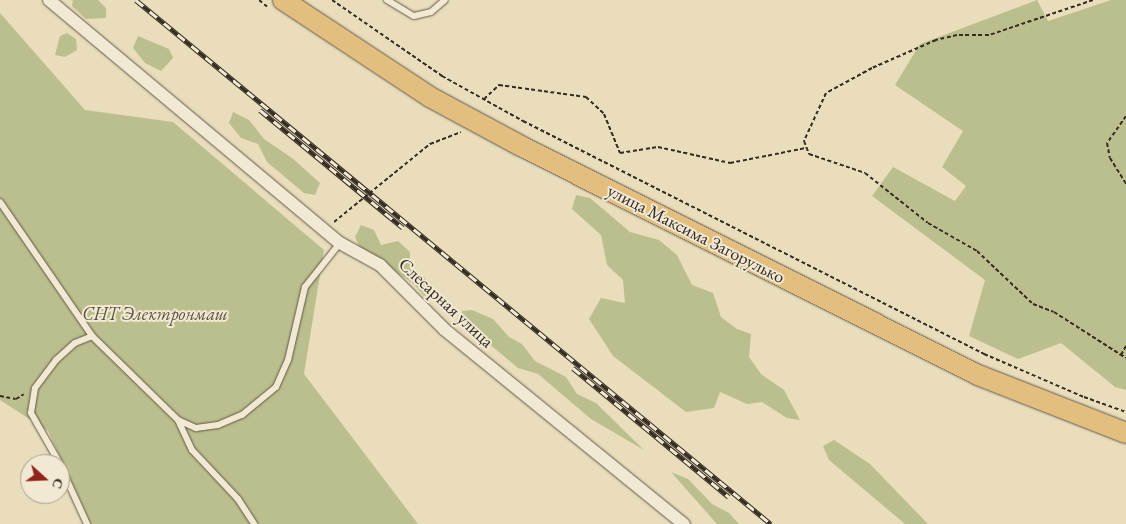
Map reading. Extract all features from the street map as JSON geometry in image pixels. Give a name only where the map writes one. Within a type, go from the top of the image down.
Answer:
[{"type":"main road","name":"улица Максима Загорулько","points":[[283,0],[430,97],[521,146],[978,375],[1126,433]]},
{"type":"main road","name":"улица Максима Загорулько","points":[[306,0],[438,86],[526,133],[983,365],[1126,422]]},
{"type":"street","name":"Слесарная улица","points":[[50,0],[340,243],[380,266],[445,330],[684,524]]},
{"type":"lane","points":[[387,0],[414,16],[431,12],[445,0]]},
{"type":"lane","points":[[0,202],[92,336],[178,420],[196,428],[218,425],[242,415],[276,387],[288,360],[305,287],[340,243]]},
{"type":"lane","points":[[54,454],[31,413],[35,388],[56,360],[75,343],[92,336]]},
{"type":"lane","points":[[178,420],[192,450],[238,500],[254,524]]},
{"type":"lane","points":[[70,486],[87,524]]},
{"type":"path","points":[[332,0],[442,76],[484,99],[984,354],[1084,397],[1126,412]]},
{"type":"path","points":[[1093,0],[988,35],[957,35],[936,40],[872,68],[826,93],[804,141],[809,154],[843,163],[865,173],[928,223],[978,251],[1033,304],[1054,312],[1126,358]]},
{"type":"path","points":[[484,99],[500,85],[586,97],[604,114],[620,153],[658,146],[730,163],[806,148]]},
{"type":"path","points":[[1126,116],[1107,143],[1110,158],[1126,184]]},
{"type":"path","points":[[324,230],[430,144],[466,130]]},
{"type":"path","points":[[1121,355],[1126,346]]},
{"type":"path","points":[[0,396],[16,399],[35,388]]},
{"type":"green space","points":[[73,0],[98,0],[106,8],[106,18],[86,19],[72,6]]},
{"type":"green space","points":[[1037,0],[1048,21],[1111,0],[1126,0],[1126,390],[1115,387],[1061,343],[1018,359],[969,336],[985,280],[872,196],[893,167],[955,201],[966,186],[942,167],[963,131],[895,85],[920,44]]},
{"type":"green space","name":"СНТ Электронмаш","points":[[0,13],[85,110],[173,122],[324,250],[304,374],[418,524],[91,524],[70,479],[70,454],[59,454],[48,431],[0,400]]},
{"type":"green space","points":[[67,33],[76,39],[77,50],[65,57],[55,55],[60,36]]},
{"type":"green space","points":[[138,36],[169,49],[173,58],[161,71],[145,63],[133,48]]},
{"type":"green space","points":[[233,112],[249,120],[264,139],[292,158],[320,183],[315,195],[304,193],[267,162],[258,144],[241,138],[229,123]]},
{"type":"green space","points":[[576,195],[590,198],[630,232],[659,240],[677,255],[692,285],[713,293],[721,317],[737,329],[751,334],[749,357],[761,374],[784,390],[800,420],[787,418],[762,402],[747,404],[720,392],[714,408],[686,412],[613,356],[589,319],[601,298],[625,303],[623,280],[607,265],[601,235],[572,209]]},
{"type":"green space","points":[[361,225],[374,230],[381,245],[398,241],[410,252],[410,268],[424,277],[435,294],[424,296],[414,284],[360,248],[355,237]]},
{"type":"green space","points":[[472,310],[493,319],[509,337],[522,344],[535,361],[566,377],[577,394],[596,403],[644,450],[591,419],[538,374],[518,368],[482,338],[460,325],[462,311]]},
{"type":"green space","points":[[834,440],[870,464],[928,524],[905,524],[829,460],[823,446]]},
{"type":"green space","points":[[671,472],[688,479],[712,504],[729,513],[739,524],[717,524]]},
{"type":"railway","points":[[136,0],[771,524]]},
{"type":"railway","points":[[260,110],[403,228]]},
{"type":"railway","points":[[573,368],[729,497]]}]
